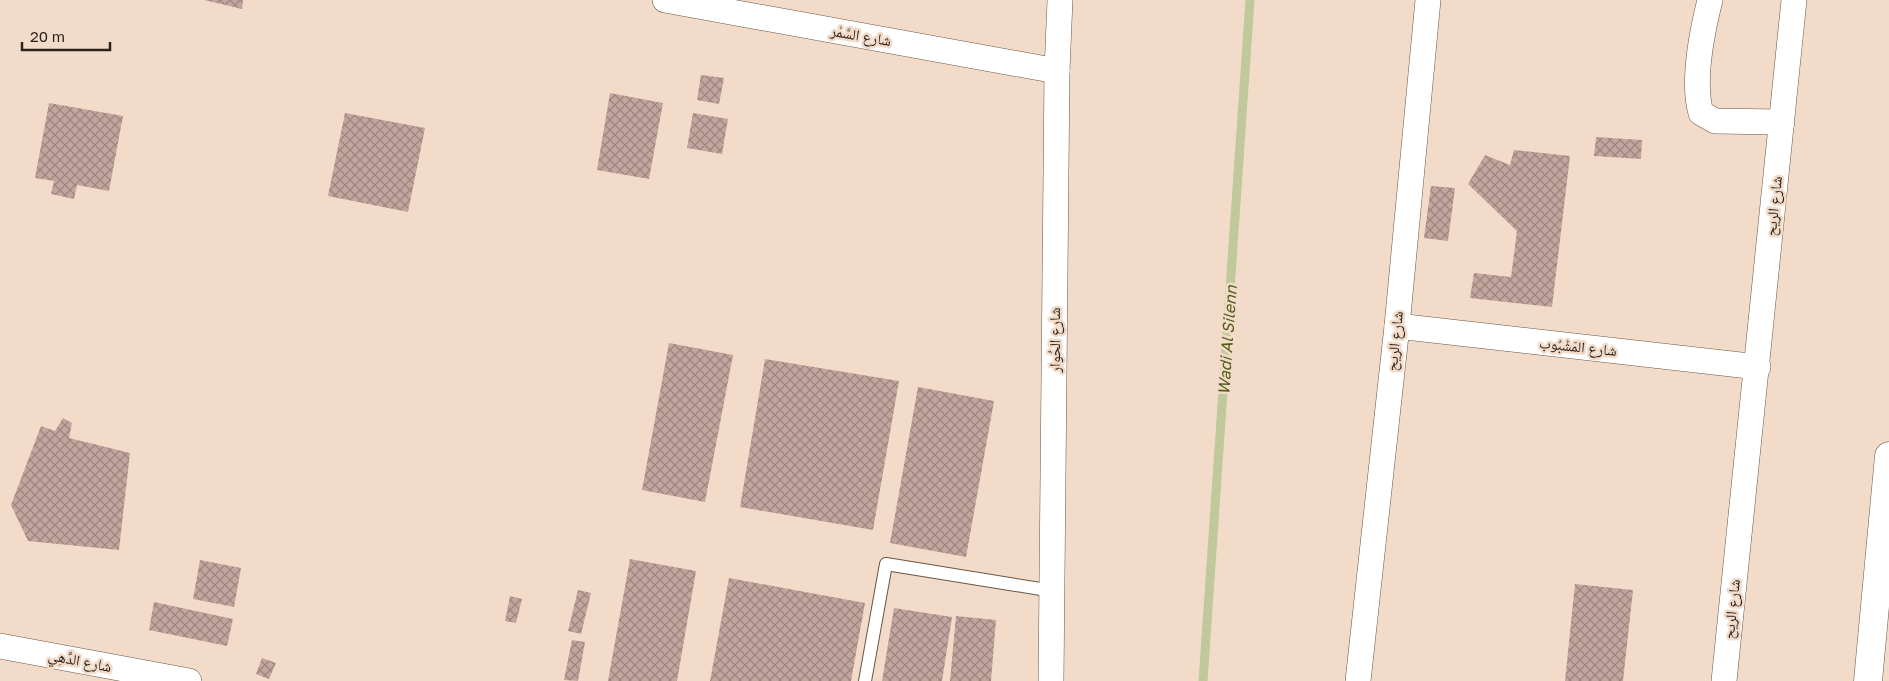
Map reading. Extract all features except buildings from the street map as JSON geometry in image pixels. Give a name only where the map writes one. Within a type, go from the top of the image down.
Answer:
[{"type":"main road","points":[[1868,681],[1889,456]]},
{"type":"street","name":"شارع السَّمْر","points":[[665,0],[1057,71]]},
{"type":"street","name":"شارع الحُوار","points":[[1051,681],[1057,71],[1060,0]]},
{"type":"street","name":"شارع الريح","points":[[1358,681],[1397,326],[1428,0]]},
{"type":"street","points":[[1710,0],[1703,28],[1697,100],[1701,113],[1715,121],[1782,122]]},
{"type":"street","name":"شارع الريح","points":[[1724,681],[1758,367],[1794,0]]},
{"type":"street","name":"شارع المَشْبُوب","points":[[1397,326],[1758,367]]},
{"type":"street","name":"شارع الدِّهِي","points":[[0,646],[189,681]]},
{"type":"lane","points":[[865,681],[886,564],[1053,591]]},
{"type":"waterway","name":"Wadi Al Silenn","points":[[1203,681],[1250,0]]}]
